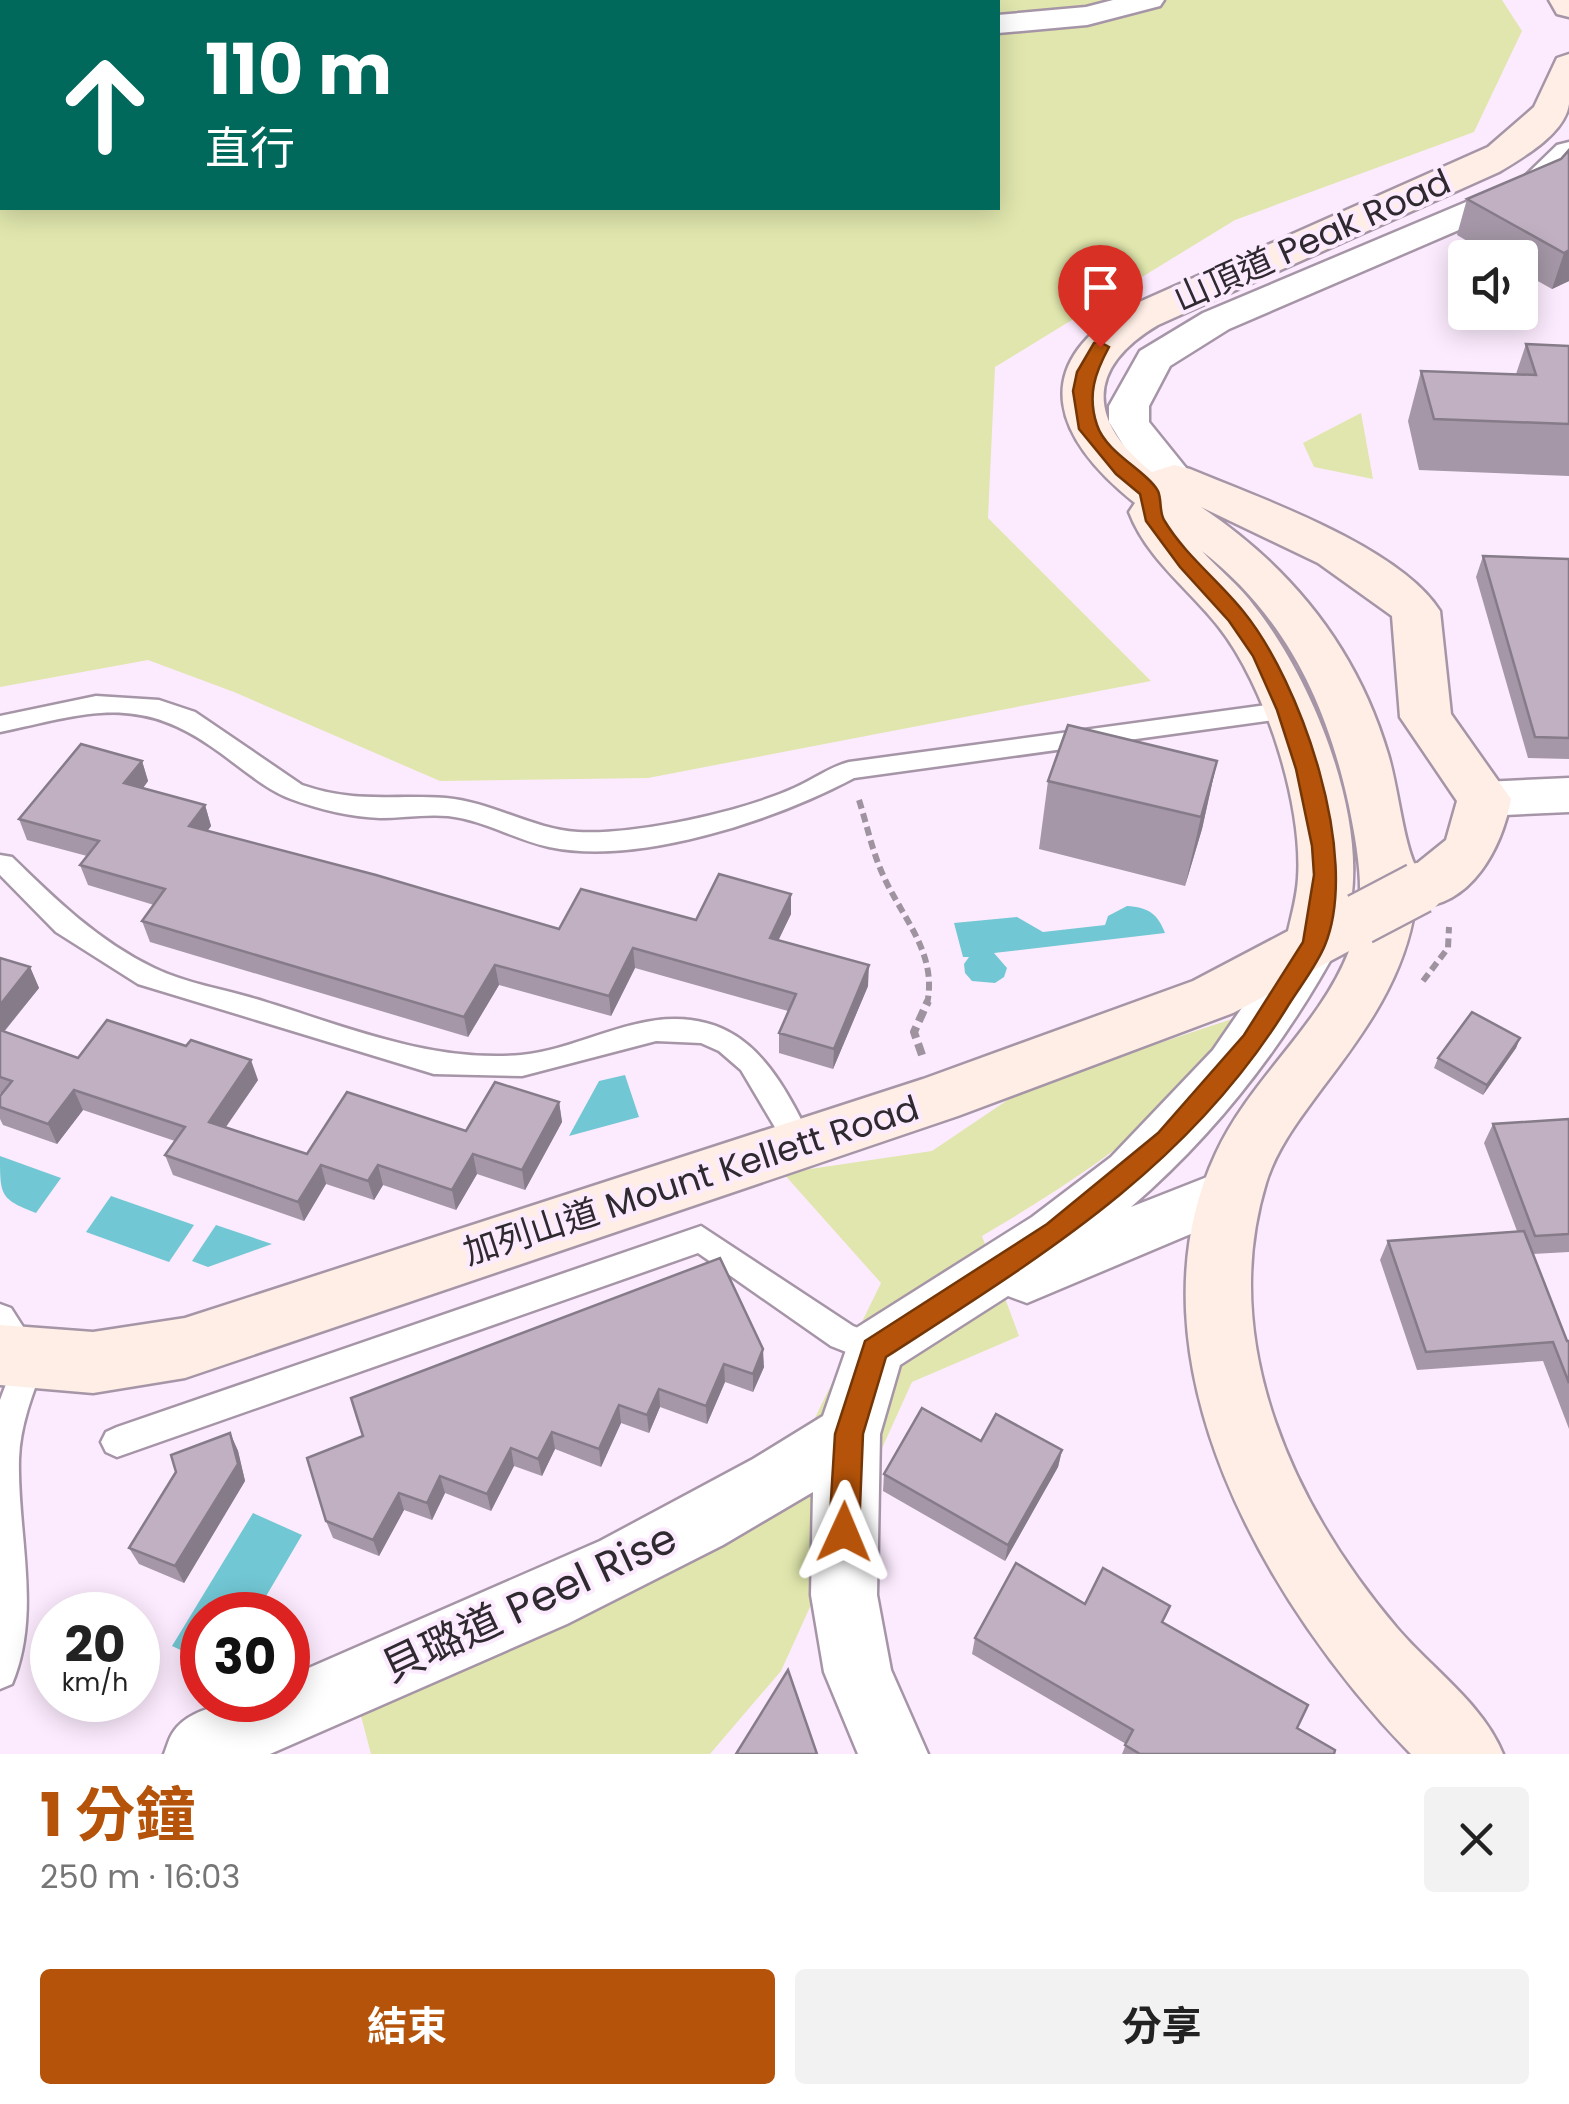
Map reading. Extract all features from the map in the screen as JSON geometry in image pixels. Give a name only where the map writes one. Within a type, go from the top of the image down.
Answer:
[{"type":"main road","points":[[1566,0],[1569,8]]},
{"type":"main road","name":"山頂道 Peak Road","points":[[1466,1754],[1383,1668],[1334,1609],[1292,1544],[1251,1461],[1234,1413],[1220,1308],[1221,1248],[1230,1192],[1271,1110],[1338,1021],[1370,969],[1384,934],[1388,878],[1374,800],[1356,734],[1329,666],[1313,640],[1242,560],[1162,486],[1122,470],[1088,429],[1082,391],[1086,372],[1100,347],[1126,326],[1167,304],[1486,164],[1532,134],[1554,108],[1568,73]]},
{"type":"main road","points":[[1338,931],[1307,769],[1288,710],[1263,655],[1236,616],[1187,563],[1152,517],[1162,486],[1248,510],[1371,573],[1399,593],[1416,611],[1426,717],[1484,800]]},
{"type":"main road","name":"加列山道 Mount Kellett Road","points":[[10,1344],[114,1364],[185,1348],[937,1099],[1213,997],[1420,888],[1467,856],[1478,836],[1484,800]]},
{"type":"street","points":[[1000,24],[1087,16],[1149,0]]},
{"type":"street","points":[[1162,486],[1129,422],[1129,406],[1154,359],[1216,321],[1459,224],[1534,184],[1569,152]]},
{"type":"street","points":[[1484,800],[1569,796]]},
{"type":"street","points":[[894,1754],[858,1672],[844,1595],[849,1434],[874,1350],[1057,1232],[1167,1140],[1252,1042],[1338,931]]},
{"type":"street","points":[[924,1316],[1230,1192]]},
{"type":"street","name":"貝璐道 Peel Rise","points":[[199,1754],[224,1739],[599,1576],[782,1479],[849,1434]]},
{"type":"lane","points":[[0,724],[96,704],[158,708],[187,718],[294,791],[320,800],[375,809],[468,810],[550,838],[615,841],[682,831],[800,796],[849,770],[1288,710]]},
{"type":"lane","points":[[3,863],[65,925],[147,977],[419,1059],[481,1067],[528,1065],[575,1056],[634,1035],[666,1029],[699,1031],[728,1043],[750,1063],[799,1143]]},
{"type":"lane","points":[[116,1442],[701,1239],[842,1336],[874,1350]]},
{"type":"lane","points":[[0,1672],[9,1626],[3,1460],[10,1344]]},
{"type":"path","points":[[849,770],[884,877],[930,956],[932,996],[914,1032],[937,1099]]},
{"type":"green space","points":[[1000,0],[1502,0],[1522,31],[1474,132],[1235,220],[995,367],[988,518],[1151,681],[648,778],[440,781],[234,692],[148,660],[0,687],[0,210],[1000,210]]},
{"type":"green space","points":[[1361,413],[1373,479],[1314,467],[1303,443]]},
{"type":"green space","points":[[1262,1009],[1149,1123],[1080,1175],[982,1236],[1019,1336],[912,1382],[781,1671],[710,1754],[371,1754],[361,1716],[555,1572],[809,1430],[881,1283],[783,1173],[932,1151],[1027,1087]]},
{"type":"water","points":[[1127,906],[1151,913],[1165,933],[994,953],[1007,968],[1004,977],[995,983],[972,981],[965,973],[964,964],[969,957],[963,957],[954,923],[1017,917],[1043,932],[1105,925],[1108,916]]},
{"type":"water","points":[[625,1075],[639,1117],[569,1136],[599,1081]]},
{"type":"water","points":[[0,1156],[61,1178],[36,1213],[4,1194]]},
{"type":"water","points":[[111,1196],[194,1225],[169,1262],[86,1232]]},
{"type":"water","points":[[216,1225],[272,1244],[208,1267],[192,1261]]},
{"type":"water","points":[[253,1513],[302,1535],[269,1592],[205,1592]]},
{"type":"water","points":[[180,1633],[180,1650],[172,1646]]},
{"type":"building","points":[[1569,150],[1569,250],[1564,253],[1467,199],[1561,159]]},
{"type":"building","points":[[1526,344],[1569,346],[1569,424],[1434,419],[1421,371],[1536,375]]},
{"type":"building","points":[[1483,556],[1569,559],[1569,738],[1535,737]]},
{"type":"building","points":[[1068,725],[1217,761],[1201,817],[1048,781]]},
{"type":"building","points":[[81,744],[142,761],[124,783],[205,805],[189,826],[559,929],[581,889],[696,920],[719,874],[791,894],[770,938],[869,965],[834,1049],[779,1033],[796,994],[633,948],[609,996],[495,965],[464,1017],[142,921],[165,889],[80,865],[99,841],[19,819]]},
{"type":"building","points":[[0,958],[30,967],[0,1005]]},
{"type":"building","points":[[1472,1012],[1520,1038],[1487,1085],[1438,1058]]},
{"type":"building","points":[[107,1020],[186,1046],[191,1040],[251,1060],[209,1122],[307,1154],[347,1092],[466,1131],[495,1082],[559,1102],[522,1170],[473,1154],[452,1190],[378,1165],[368,1181],[321,1165],[298,1202],[165,1155],[185,1127],[74,1090],[48,1124],[0,1107],[0,1096],[12,1081],[0,1077],[0,1030],[78,1058]]},
{"type":"building","points":[[1569,1119],[1569,1234],[1535,1236],[1493,1124]]},
{"type":"building","points":[[1524,1231],[1569,1341],[1569,1383],[1553,1342],[1426,1352],[1388,1241]]},
{"type":"building","points":[[720,1258],[763,1349],[753,1374],[724,1364],[706,1406],[659,1389],[647,1415],[619,1405],[599,1449],[552,1432],[538,1459],[511,1448],[487,1494],[440,1476],[427,1503],[399,1493],[373,1540],[326,1521],[307,1458],[363,1436],[351,1398]]},
{"type":"building","points":[[922,1408],[981,1441],[996,1414],[1062,1450],[1008,1545],[884,1474]]},
{"type":"building","points":[[230,1433],[238,1464],[175,1566],[129,1548],[176,1472],[171,1455]]},
{"type":"building","points":[[1016,1563],[1085,1604],[1103,1568],[1170,1606],[1162,1622],[1308,1705],[1297,1728],[1335,1750],[1334,1754],[1140,1754],[1125,1745],[1133,1730],[975,1638]]},
{"type":"building","points":[[788,1670],[817,1754],[736,1754]]},
{"type":"route","points":[[844,1532],[849,1434],[874,1350],[1057,1232],[1167,1140],[1252,1042],[1314,943],[1326,875],[1324,846],[1307,769],[1288,710],[1263,655],[1236,616],[1187,563],[1152,517],[1149,492],[1122,470],[1088,429],[1082,391],[1086,372],[1100,347]]}]
